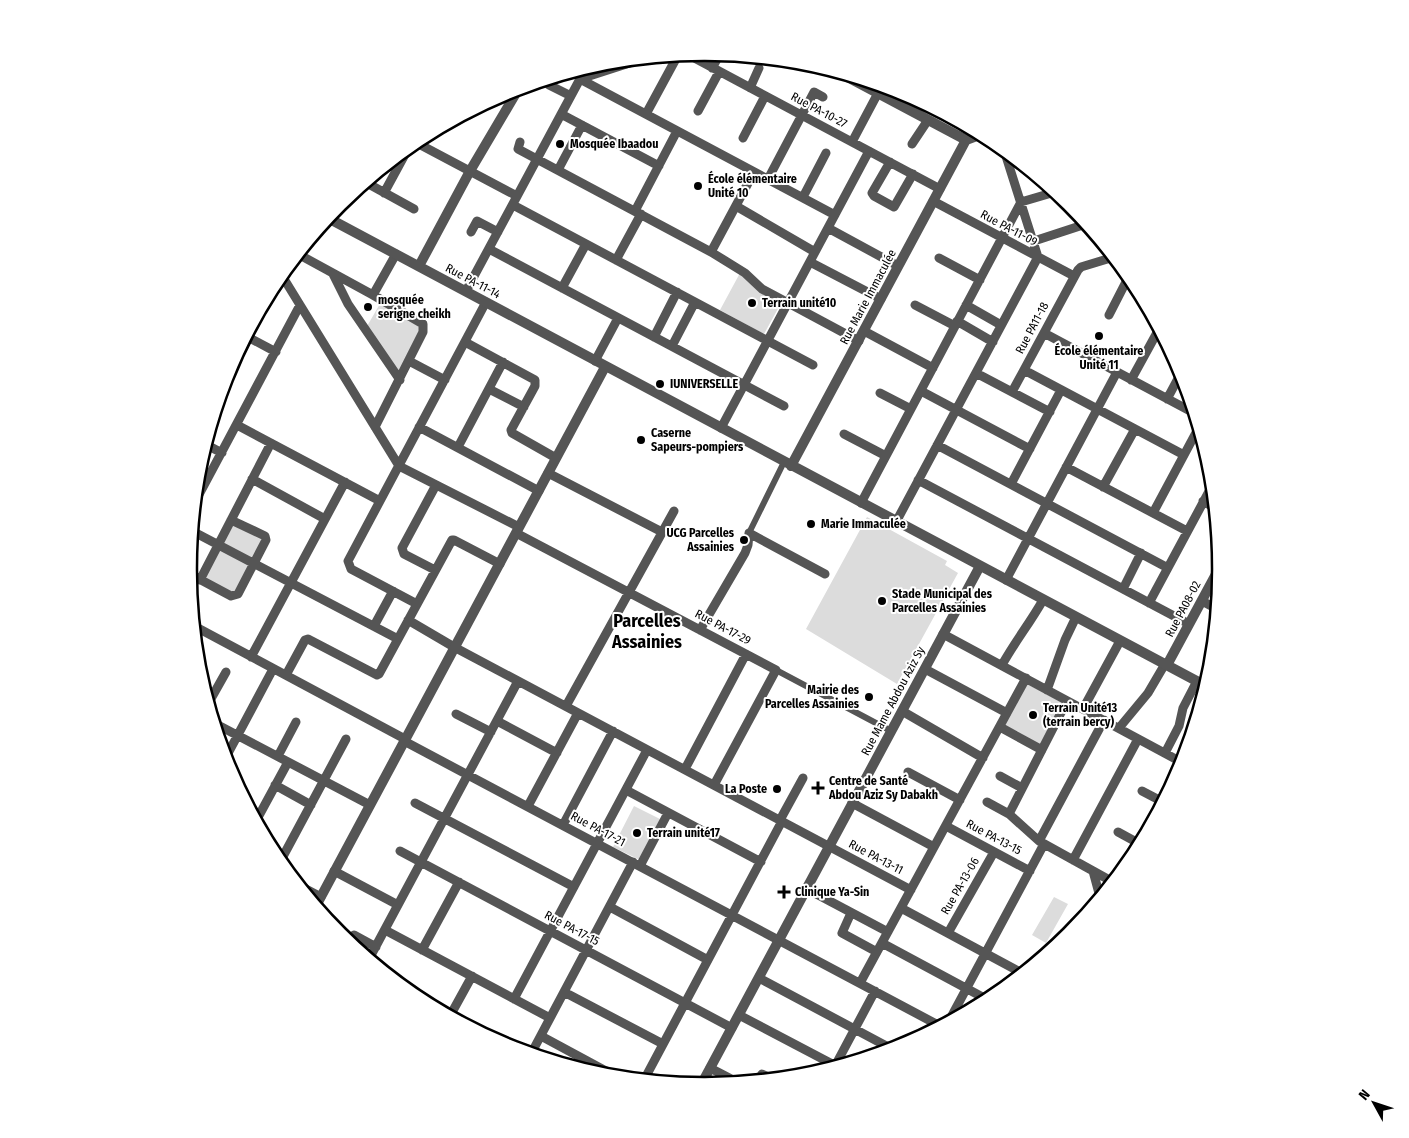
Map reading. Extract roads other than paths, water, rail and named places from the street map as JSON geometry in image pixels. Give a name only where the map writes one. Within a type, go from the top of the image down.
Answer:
[{"type":"street","name":"Rue PA-10-27","points":[[700,61],[940,189]]},
{"type":"street","points":[[698,111],[718,61]]},
{"type":"street","points":[[646,114],[674,62]]},
{"type":"street","points":[[750,88],[759,68]]},
{"type":"street","points":[[582,77],[677,131],[835,215]]},
{"type":"street","points":[[466,292],[571,96],[578,78]]},
{"type":"street","points":[[551,85],[571,96]]},
{"type":"street","points":[[874,90],[966,140],[972,138]]},
{"type":"street","points":[[768,179],[814,92],[823,97]]},
{"type":"street","points":[[852,142],[878,93]]},
{"type":"street","points":[[743,138],[765,96]]},
{"type":"street","points":[[419,266],[470,171],[512,99]]},
{"type":"street","points":[[561,114],[659,166]]},
{"type":"street","points":[[912,144],[928,120]]},
{"type":"street","points":[[558,170],[582,125]]},
{"type":"street","points":[[616,260],[677,131]]},
{"type":"street","name":"Rue Marie Immaculée","points":[[788,464],[864,331],[966,140]]},
{"type":"street","points":[[520,142],[518,149],[712,252],[745,273],[762,289],[858,341]]},
{"type":"street","points":[[423,146],[517,196]]},
{"type":"street","points":[[721,428],[869,151]]},
{"type":"street","points":[[803,197],[826,153]]},
{"type":"street","points":[[384,193],[401,162]]},
{"type":"street","points":[[890,162],[872,193],[894,207],[913,174]]},
{"type":"street","points":[[896,522],[1038,258],[1008,162]]},
{"type":"street","points":[[712,252],[754,172]]},
{"type":"street","points":[[371,186],[414,209]]},
{"type":"street","points":[[861,503],[1022,202],[1047,194]]},
{"type":"street","name":"Rue PA-11-09","points":[[933,201],[1074,276]]},
{"type":"street","points":[[512,205],[813,365]]},
{"type":"street","points":[[736,206],[815,252]]},
{"type":"street","name":"Rue PA-11-14","points":[[335,221],[1199,682]]},
{"type":"street","points":[[471,232],[476,221],[498,232]]},
{"type":"street","points":[[1034,241],[1079,226]]},
{"type":"street","points":[[828,228],[898,266]]},
{"type":"street","points":[[562,288],[586,244]]},
{"type":"street","points":[[489,249],[784,406]]},
{"type":"street","points":[[373,295],[396,254]]},
{"type":"street","points":[[304,257],[423,324],[424,332],[375,427]]},
{"type":"street","points":[[939,258],[980,280]]},
{"type":"street","points":[[1074,276],[1081,266],[1106,259]]},
{"type":"street","points":[[810,262],[880,299]]},
{"type":"street","points":[[333,273],[348,304],[400,380]]},
{"type":"street","name":"Rue PA11-18","points":[[1012,392],[1074,276]]},
{"type":"street","points":[[286,282],[399,466]]},
{"type":"street","points":[[1109,315],[1125,284]]},
{"type":"street","points":[[654,337],[676,292]]},
{"type":"street","points":[[417,604],[351,569],[348,565],[348,560],[486,302]]},
{"type":"street","points":[[672,346],[695,302]]},
{"type":"street","points":[[915,305],[992,342]]},
{"type":"street","points":[[966,305],[1001,326]]},
{"type":"street","points":[[204,485],[300,306]]},
{"type":"street","points":[[596,361],[618,318]]},
{"type":"street","points":[[864,331],[933,368]]},
{"type":"street","points":[[1044,333],[1186,410]]},
{"type":"street","points":[[1131,380],[1155,336]]},
{"type":"street","points":[[252,339],[276,352]]},
{"type":"street","points":[[465,342],[535,380],[535,386],[511,430],[512,433],[556,458]]},
{"type":"street","points":[[410,361],[445,380]]},
{"type":"street","points":[[458,448],[503,362]]},
{"type":"street","points":[[319,899],[605,367]]},
{"type":"street","points":[[1024,370],[1184,455]]},
{"type":"street","points":[[1006,580],[1117,372]]},
{"type":"street","points":[[976,373],[1050,412]]},
{"type":"street","points":[[1167,399],[1176,382]]},
{"type":"street","points":[[489,389],[524,407]]},
{"type":"street","points":[[1011,484],[1061,390]]},
{"type":"street","points":[[921,391],[1030,449]]},
{"type":"street","points":[[880,393],[911,409]]},
{"type":"street","points":[[237,425],[380,501]]},
{"type":"street","points":[[419,427],[539,491]]},
{"type":"street","points":[[1103,487],[1135,429]]},
{"type":"street","points":[[844,434],[886,456]]},
{"type":"street","points":[[1153,513],[1194,436]]},
{"type":"street","points":[[200,580],[271,443]]},
{"type":"street","points":[[937,445],[1168,568]]},
{"type":"street","points":[[212,448],[222,453]]},
{"type":"street","points":[[700,630],[745,553],[749,533],[788,464]]},
{"type":"street","name":"Rue PA-17-29","points":[[399,466],[629,592],[891,731]]},
{"type":"street","points":[[1066,467],[1187,532]]},
{"type":"street","points":[[548,473],[662,532]]},
{"type":"street","points":[[252,479],[325,519]]},
{"type":"street","points":[[918,480],[1189,624]]},
{"type":"street","points":[[251,657],[345,482]]},
{"type":"street","points":[[435,570],[404,554],[402,548],[436,485]]},
{"type":"street","points":[[1149,603],[1207,495]]},
{"type":"street","points":[[1203,501],[1208,504]]},
{"type":"street","points":[[566,706],[674,511]]},
{"type":"street","points":[[197,578],[231,596],[238,594],[266,538],[232,520]]},
{"type":"street","points":[[749,533],[825,574]]},
{"type":"street","points":[[198,534],[398,639]]},
{"type":"street","points":[[286,676],[307,639],[377,675],[380,673],[450,541],[454,540],[500,564]]},
{"type":"street","points":[[1123,589],[1141,554]]},
{"type":"street","name":"Rue Mame Abdou Aziz Sy","points":[[705,1077],[980,566]]},
{"type":"street","name":"Rue PA08-02","points":[[1166,665],[1212,582]]},
{"type":"street","points":[[374,626],[393,591]]},
{"type":"street","points":[[1002,665],[1043,600]]},
{"type":"street","points":[[1202,600],[1211,605]]},
{"type":"street","points":[[1047,690],[1065,640],[1076,617]]},
{"type":"street","name":"Rue PA-13-11","points":[[408,620],[454,647],[911,890]]},
{"type":"street","name":"Rue PA-17-21","points":[[201,630],[933,1022]]},
{"type":"street","points":[[943,634],[1175,759]]},
{"type":"street","points":[[1083,709],[1120,641]]},
{"type":"street","points":[[685,769],[746,654]]},
{"type":"street","points":[[1119,728],[1148,693],[1166,665]]},
{"type":"street","points":[[230,749],[274,669]]},
{"type":"street","points":[[925,669],[1007,713]]},
{"type":"street","points":[[714,785],[776,670]]},
{"type":"street","points":[[213,695],[226,672]]},
{"type":"street","points":[[860,983],[1026,678]]},
{"type":"street","points":[[372,953],[518,681]]},
{"type":"street","points":[[1165,753],[1179,726],[1183,708],[1197,690]]},
{"type":"street","points":[[1009,814],[1067,701]]},
{"type":"street","points":[[902,711],[983,758]]},
{"type":"street","points":[[528,806],[578,713]]},
{"type":"street","points":[[456,714],[491,732]]},
{"type":"street","points":[[954,1011],[1030,870],[1104,720]]},
{"type":"street","points":[[497,721],[557,752]]},
{"type":"street","points":[[278,756],[296,722]]},
{"type":"street","points":[[223,727],[370,805]]},
{"type":"street","points":[[1000,727],[1042,750]]},
{"type":"street","points":[[563,825],[614,732]]},
{"type":"street","points":[[284,854],[346,739]]},
{"type":"street","points":[[1073,860],[1138,739]]},
{"type":"street","points":[[514,999],[648,750]]},
{"type":"street","points":[[260,814],[288,762]]},
{"type":"street","points":[[908,772],[960,800]]},
{"type":"street","points":[[1000,776],[1022,788]]},
{"type":"street","points":[[648,1073],[803,778]]},
{"type":"street","points":[[275,786],[311,805]]},
{"type":"street","points":[[626,790],[760,862]]},
{"type":"street","points":[[1142,791],[1157,799]]},
{"type":"street","points":[[987,802],[1009,814],[1042,843],[1107,878]]},
{"type":"street","points":[[415,803],[574,887]]},
{"type":"street","points":[[852,803],[934,847]]},
{"type":"street","points":[[535,1048],[610,907],[668,813]]},
{"type":"street","name":"Rue PA-13-15","points":[[946,826],[1030,870]]},
{"type":"street","points":[[1118,832],[1133,840]]},
{"type":"street","name":"Rue PA-17-15","points":[[400,851],[732,1028]]},
{"type":"street","name":"Rue PA-13-06","points":[[948,933],[994,852]]},
{"type":"street","points":[[334,871],[398,905]]},
{"type":"street","points":[[1093,871],[1098,889]]},
{"type":"street","points":[[422,950],[458,882]]},
{"type":"street","points":[[806,889],[888,932]]},
{"type":"street","points":[[610,907],[708,960]]},
{"type":"street","points":[[902,908],[1016,970]]},
{"type":"street","points":[[851,913],[842,933],[877,952]]},
{"type":"street","points":[[385,930],[550,1018]]},
{"type":"street","points":[[354,935],[376,947]]},
{"type":"street","points":[[882,943],[979,996]]},
{"type":"street","points":[[453,1010],[472,976]]},
{"type":"street","points":[[758,978],[883,1044]]},
{"type":"street","points":[[840,1058],[875,991]]},
{"type":"street","points":[[564,992],[663,1044]]},
{"type":"street","points":[[739,1014],[826,1061]]},
{"type":"street","points":[[541,1036],[593,1064]]},
{"type":"street","points":[[710,1068],[726,1076]]},
{"type":"place","name":"Mosquée Ibaadou","points":[[560,144]]},
{"type":"place","name":"École élémentaire Unité 10","points":[[698,186]]},
{"type":"place","name":"Terrain unité10","points":[[752,303]]},
{"type":"place","name":"mosquée serigne cheikh","points":[[368,307]]},
{"type":"place","name":"École élémentaire Unité 11","points":[[1099,336]]},
{"type":"place","name":"IUNIVERSELLE","points":[[660,384]]},
{"type":"place","name":"Caserne Sapeurs-pompiers","points":[[641,440]]},
{"type":"place","name":"Marie Immaculée","points":[[811,524]]},
{"type":"place","name":"UCG Parcelles Assainies","points":[[744,540]]},
{"type":"place","name":"Stade Municipal des Parcelles Assainies","points":[[882,601]]},
{"type":"place","name":"Mairie des Parcelles Assainies","points":[[869,697]]},
{"type":"place","name":"Terrain Unité13 (terrain bercy)","points":[[1033,715]]},
{"type":"place","name":"Centre de Santé Abdou Aziz Sy Dabakh","points":[[818,788]]},
{"type":"place","name":"La Poste","points":[[777,789]]},
{"type":"place","name":"Terrain unité17","points":[[637,833]]},
{"type":"place","name":"Clinique Ya-Sin","points":[[784,892]]},
{"type":"district","name":"Parcelles Assainies","points":[[647,631]]}]
